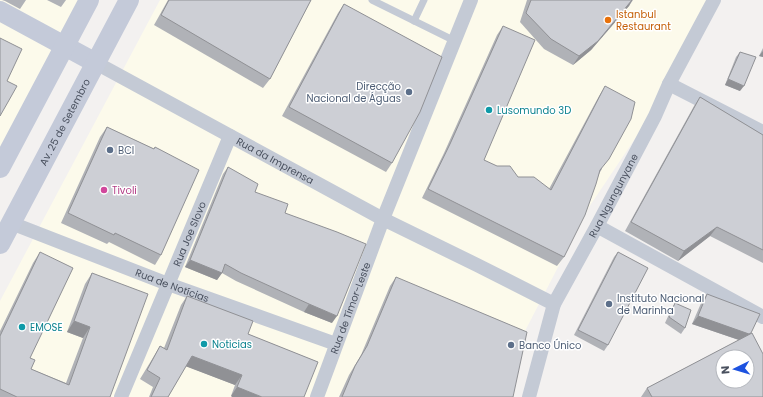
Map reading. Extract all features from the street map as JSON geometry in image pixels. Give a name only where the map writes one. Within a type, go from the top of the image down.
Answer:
[{"type":"main road","points":[[2,160],[89,0]]},
{"type":"main road","name":"Av. 25 de Setembro","points":[[0,244],[129,0]]},
{"type":"main road","name":"Rua da Imprensa","points":[[0,11],[96,63]]},
{"type":"street","name":"Rua de Timor-Leste","points":[[316,397],[383,219],[471,0]]},
{"type":"street","name":"Rua Ngungunyane","points":[[529,397],[554,304],[655,116],[714,0]]},
{"type":"street","name":"Rua da Imprensa","points":[[96,63],[383,219],[554,304]]},
{"type":"street","points":[[670,84],[763,132]]},
{"type":"street","name":"Rua Joe Slovo","points":[[121,397],[230,136]]},
{"type":"street","name":"Rua de Notícias","points":[[11,223],[168,284],[336,344]]},
{"type":"street","points":[[597,226],[763,317]]},
{"type":"lane","points":[[372,0],[381,2],[414,21],[455,41]]},
{"type":"lane","points":[[414,21],[424,0]]},
{"type":"shaded area","points":[[0,0],[80,0],[0,155]]},
{"type":"shaded area","points":[[160,0],[712,0],[665,94],[589,207],[524,333],[509,397],[0,397],[0,301]]},
{"type":"building","points":[[169,0],[311,0],[270,79],[161,15]]},
{"type":"building","points":[[531,0],[632,0],[598,41],[579,56],[551,39],[526,13]]},
{"type":"building","name":"Direcção Nacional de Águas","points":[[344,4],[442,57],[420,112],[392,163],[289,107]]},
{"type":"building","points":[[503,26],[535,40],[484,160],[497,166],[510,166],[518,177],[534,177],[551,190],[605,86],[635,102],[631,119],[609,159],[600,170],[585,215],[564,257],[428,189]]},
{"type":"building","points":[[0,38],[22,49],[7,81],[17,86],[0,116]]},
{"type":"building","points":[[740,52],[756,57],[744,86],[728,79]]},
{"type":"building","points":[[700,97],[763,135],[763,250],[717,227],[684,251],[631,222]]},
{"type":"building","points":[[107,127],[154,149],[155,147],[199,170],[161,255],[68,213]]},
{"type":"building","points":[[228,167],[258,184],[255,192],[288,204],[285,213],[366,244],[337,316],[241,273],[225,264],[222,273],[190,260]]},
{"type":"building","points":[[40,252],[73,268],[30,358],[35,360],[31,369],[69,385],[90,327],[74,321],[92,273],[148,294],[110,397],[17,397],[0,389],[0,336]]},
{"type":"building","name":"Instituto Nacional de Marinha","points":[[618,252],[648,268],[608,345],[578,330]]},
{"type":"building","points":[[396,277],[527,332],[513,397],[342,397],[355,366],[367,346]]},
{"type":"building","points":[[707,294],[760,314],[751,333],[749,334],[698,316]]},
{"type":"building","points":[[187,296],[253,321],[248,334],[318,362],[304,397],[262,397],[237,387],[242,375],[192,356],[168,397],[151,397],[160,378],[147,370],[160,346],[167,350]]},
{"type":"building","points":[[675,303],[691,310],[685,328],[669,317]]},
{"type":"building","points":[[752,333],[763,354],[763,397],[652,397],[647,388],[715,352],[715,389],[755,389],[755,349],[721,349]]},
{"type":"place","name":"Istanbul Restaurant","points":[[608,20]]},
{"type":"place","name":"Direcção Nacional de Águas","points":[[409,92]]},
{"type":"place","name":"Lusomundo 3D","points":[[489,110]]},
{"type":"place","name":"BCI","points":[[110,150]]},
{"type":"place","name":"Tivoli","points":[[104,190]]},
{"type":"place","name":"Instituto Nacional de Marinha","points":[[609,304]]},
{"type":"place","name":"EMOSE","points":[[22,327]]},
{"type":"place","name":"Noticias","points":[[204,344]]},
{"type":"place","name":"Banco Único","points":[[511,345]]}]
